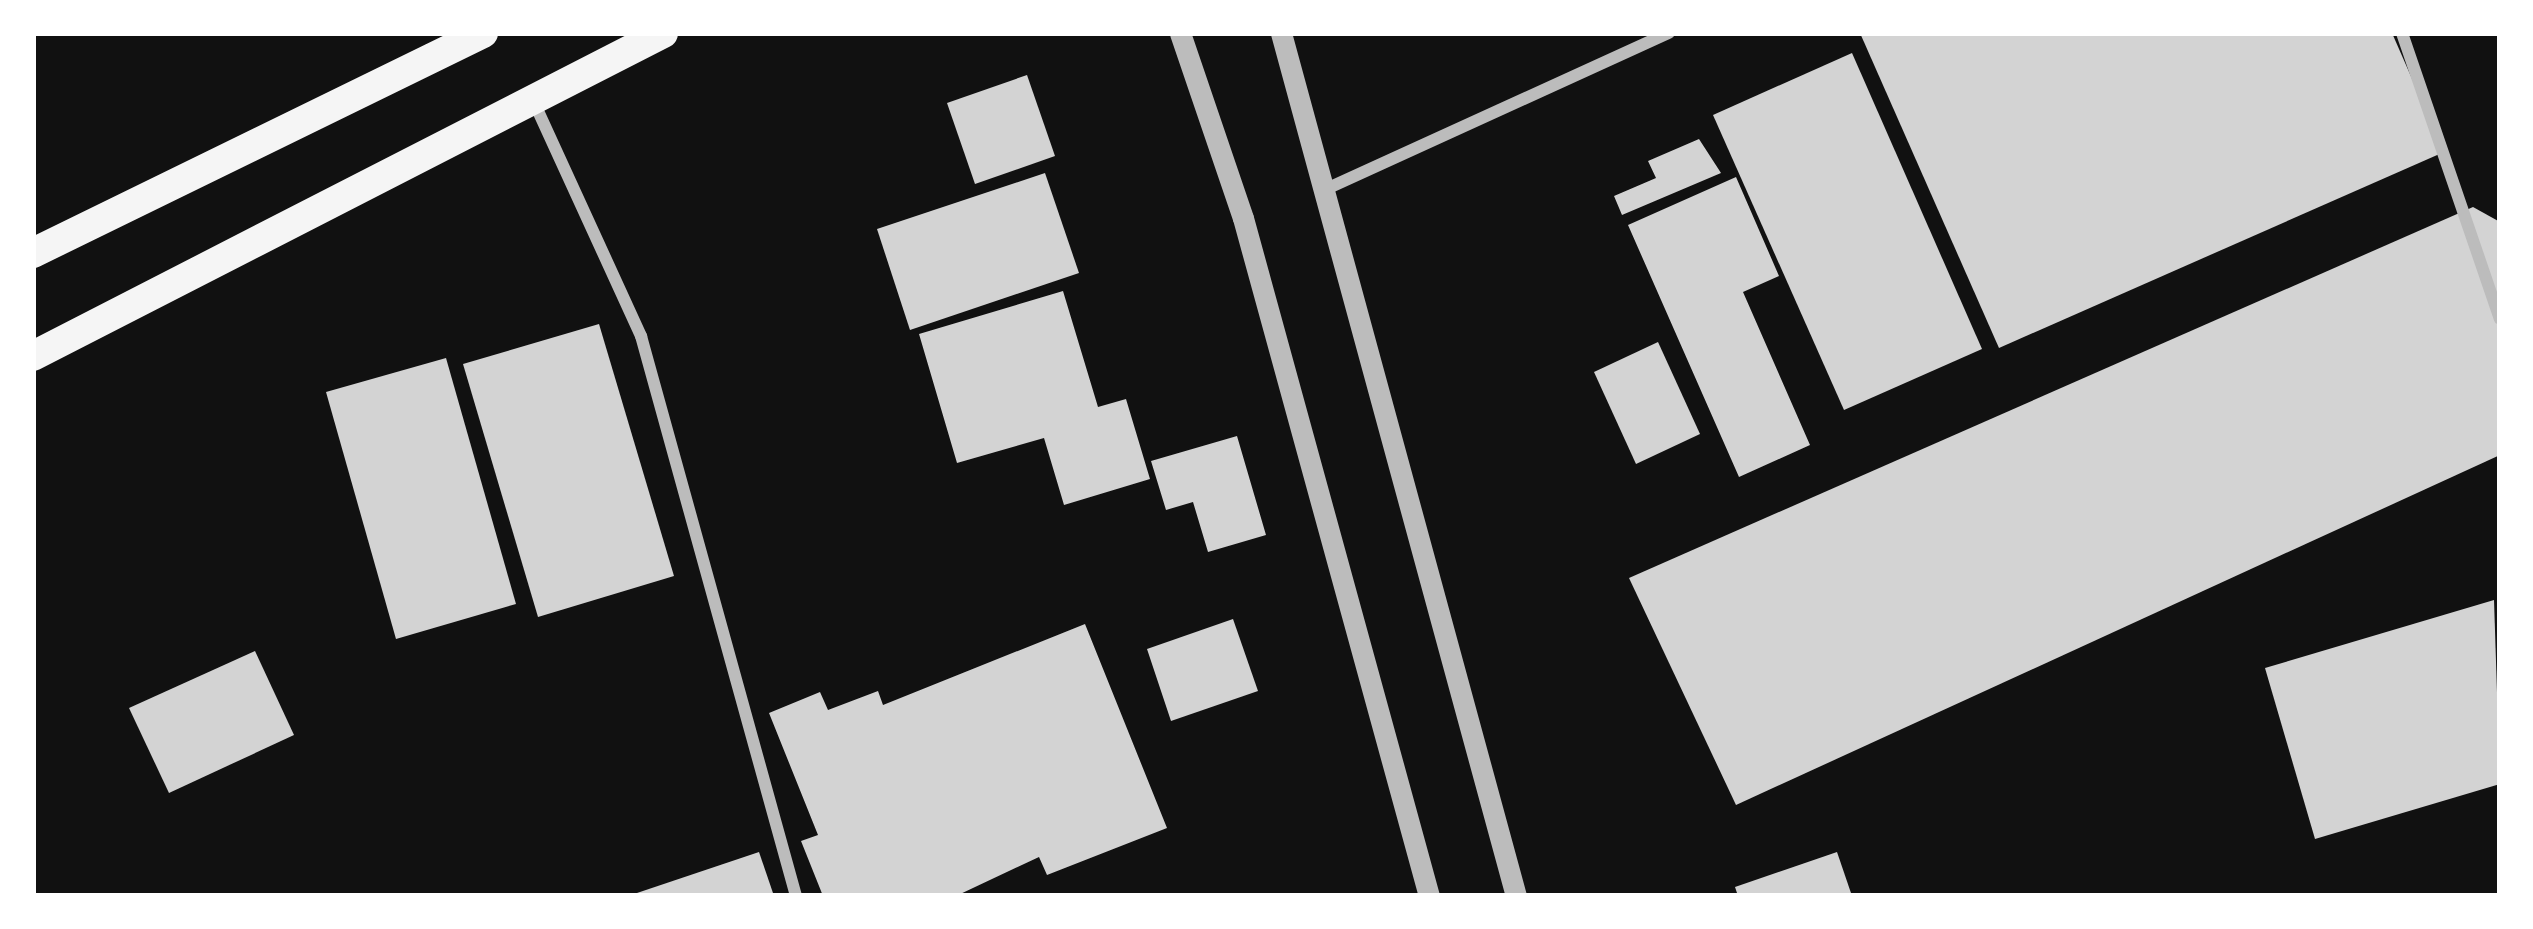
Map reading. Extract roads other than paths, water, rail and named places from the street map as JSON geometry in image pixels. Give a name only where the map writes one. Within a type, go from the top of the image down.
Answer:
[{"type":"main road","points":[[33,254],[483,33]]},
{"type":"main road","points":[[33,356],[663,33]]},
{"type":"street","points":[[1180,33],[1243,218],[1429,896]]},
{"type":"street","points":[[1281,33],[1516,896]]},
{"type":"street","points":[[1324,190],[1670,33]]},
{"type":"street","points":[[2402,33],[2500,319]]},
{"type":"street","points":[[532,99],[640,336],[796,896]]}]
